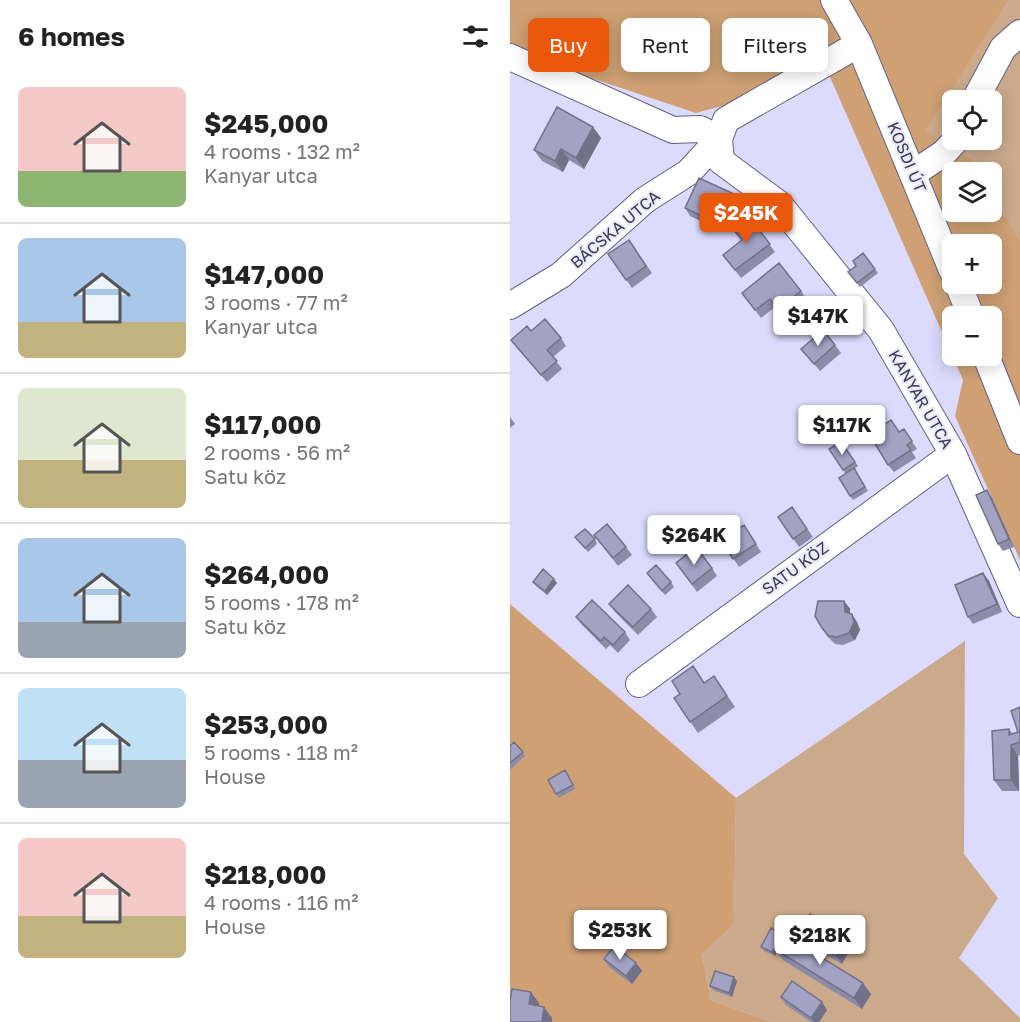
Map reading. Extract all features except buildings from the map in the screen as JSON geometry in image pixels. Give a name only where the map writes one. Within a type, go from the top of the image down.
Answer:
[{"type":"street","name":"KOSDI ÚT","points":[[834,0],[859,44],[915,173],[942,244]]},
{"type":"street","points":[[980,90],[1003,48],[1020,33]]},
{"type":"street","name":"BÁCSKA UTCA","points":[[510,306],[561,274],[645,200],[689,172],[719,139],[726,120],[859,44]]},
{"type":"street","points":[[510,57],[673,130],[700,129],[719,139]]},
{"type":"street","name":"KANYAR UTCA","points":[[719,139],[721,161],[778,204],[880,330],[953,454],[1020,604]]},
{"type":"street","points":[[915,173],[947,150]]},
{"type":"street","points":[[990,366],[1020,441]]},
{"type":"street","name":"SATU KÖZ","points":[[639,684],[953,454]]},
{"type":"shaded area","points":[[510,0],[1009,0],[951,90],[942,90],[942,104],[925,131],[942,141],[942,150],[956,150],[974,162],[942,162],[942,222],[1002,222],[1002,208],[1020,240],[1020,560],[955,416],[963,380],[957,366],[1002,366],[1002,306],[942,306],[942,332],[830,77],[696,113],[573,72],[609,72],[609,18],[528,18],[528,57],[510,51]]},
{"type":"shaded area","points":[[1009,0],[1020,0],[1020,240],[1002,208],[1002,162],[974,162],[956,150],[1002,150],[1002,90],[951,90]]},
{"type":"shaded area","points":[[942,103],[942,142],[924,131]]},
{"type":"shaded area","points":[[510,604],[736,798],[734,924],[702,955],[711,1000],[771,1022],[510,1022]]},
{"type":"shaded area","points":[[965,641],[964,854],[998,898],[959,958],[1020,1018],[1020,1022],[771,1022],[711,1000],[702,955],[734,924],[736,798]]}]
